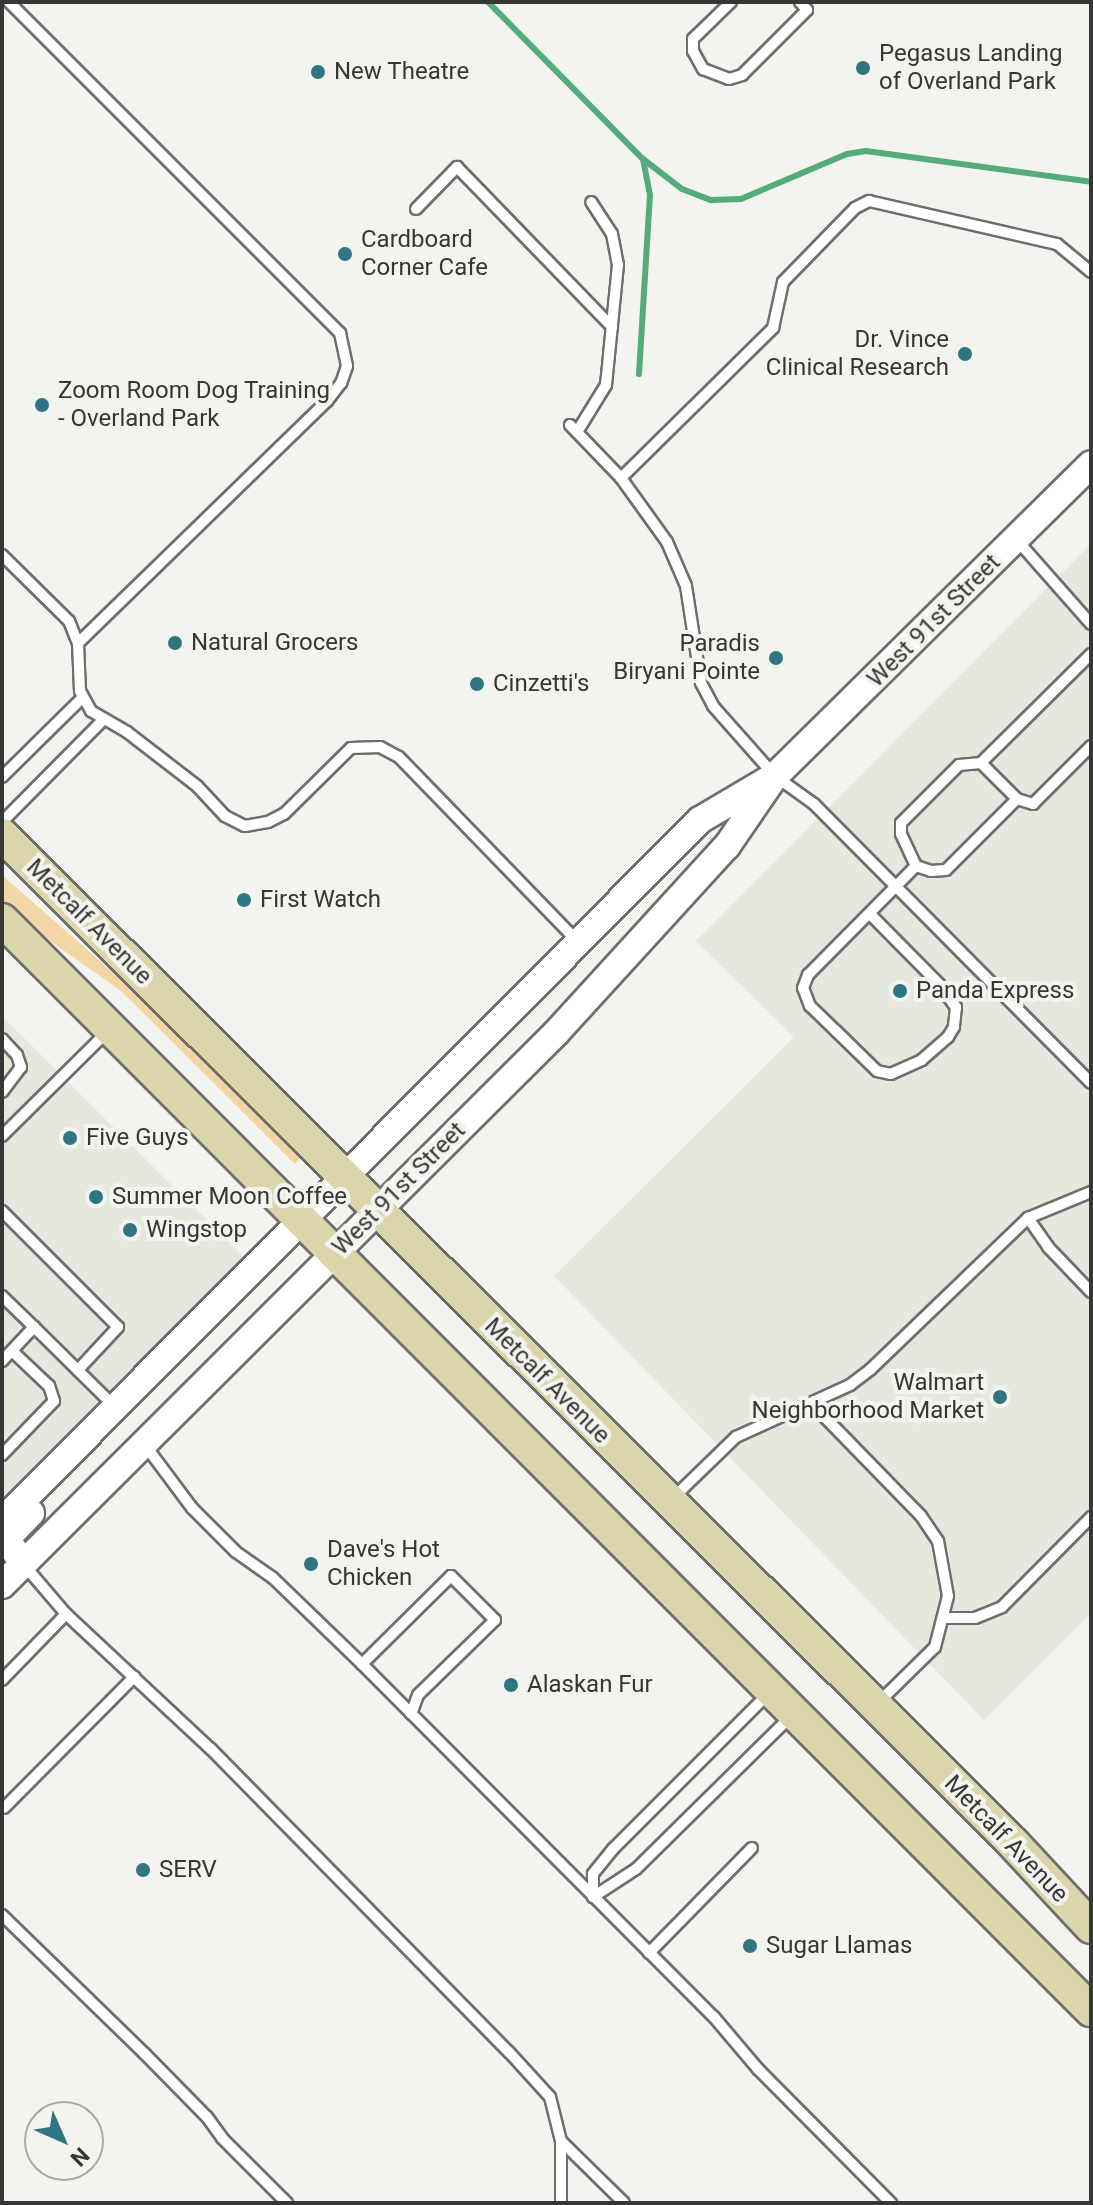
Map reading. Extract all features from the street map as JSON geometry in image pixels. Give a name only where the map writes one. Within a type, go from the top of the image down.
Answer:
[{"type":"main road","name":"Metcalf Avenue","points":[[2,835],[377,1213],[876,1706],[1091,1927]]},
{"type":"main road","points":[[2,920],[1091,2010]]},
{"type":"street","name":"West 91st Street","points":[[2,1585],[556,1033],[727,846],[775,776],[1091,464]]},
{"type":"street","name":"West 91st Street","points":[[2,1521],[700,820],[775,776]]},
{"type":"street","points":[[24,1564],[6,1539],[72,1471],[82,1440]]},
{"type":"lane","points":[[9,2],[320,312],[340,333],[345,347],[347,366],[341,383],[327,401],[78,643]]},
{"type":"lane","points":[[731,2],[693,39],[693,51],[703,69],[729,79],[742,75],[807,10],[800,2]]},
{"type":"lane","points":[[416,209],[457,167],[612,327]]},
{"type":"lane","points":[[621,478],[773,328],[783,282],[855,208],[869,201],[1057,244],[1091,272]]},
{"type":"lane","points":[[591,202],[612,234],[618,265],[606,385],[574,429],[621,478],[667,542],[686,586],[701,683],[713,706],[775,776],[814,804],[1091,1083]]},
{"type":"lane","points":[[1016,539],[1091,624]]},
{"type":"lane","points":[[2,555],[69,621],[78,643],[83,697],[91,711],[127,732],[197,786],[225,816],[245,826],[268,822],[284,814],[351,748],[380,747],[399,757],[578,942]]},
{"type":"lane","points":[[1017,799],[946,870],[931,871],[916,866],[901,834],[901,823],[959,765],[981,763],[1091,654]]},
{"type":"lane","points":[[2,777],[83,697]]},
{"type":"lane","points":[[2,822],[104,719]]},
{"type":"lane","points":[[981,763],[1017,799],[1033,804],[1091,746]]},
{"type":"lane","points":[[870,914],[951,997],[956,1007],[954,1027],[948,1037],[922,1060],[891,1074],[877,1071],[810,1006],[803,988],[808,975],[916,866]]},
{"type":"lane","points":[[2,1136],[110,1029]]},
{"type":"lane","points":[[2,1039],[17,1055],[21,1067],[4,1088]]},
{"type":"lane","points":[[669,1502],[736,1437],[850,1385],[871,1369],[1028,1218],[1091,1192]]},
{"type":"lane","points":[[2,1211],[118,1327],[78,1370]]},
{"type":"lane","points":[[1028,1218],[1048,1247],[1091,1292]]},
{"type":"lane","points":[[2,1296],[115,1407]]},
{"type":"lane","points":[[2,1361],[34,1327]]},
{"type":"lane","points":[[2,1455],[54,1401],[49,1386],[12,1351]]},
{"type":"lane","points":[[812,1404],[921,1516],[938,1541],[948,1596],[935,1647],[876,1706]]},
{"type":"lane","points":[[145,1444],[192,1508],[236,1552],[273,1578],[362,1664],[891,2203]]},
{"type":"lane","points":[[944,1618],[975,1618],[1002,1607],[1091,1517]]},
{"type":"lane","points":[[24,1564],[66,1614],[211,1749],[550,2097],[561,2141],[561,2203]]},
{"type":"lane","points":[[362,1664],[451,1576],[495,1620],[418,1695],[411,1714]]},
{"type":"lane","points":[[2,1680],[66,1614]]},
{"type":"lane","points":[[3,1808],[134,1677]]},
{"type":"lane","points":[[593,1897],[593,1874],[613,1849],[782,1702]]},
{"type":"lane","points":[[593,1897],[636,1869],[782,1702]]},
{"type":"lane","points":[[649,1953],[752,1848]]},
{"type":"lane","points":[[2,1915],[144,2053],[287,2203]]},
{"type":"lane","points":[[561,2141],[624,2203]]},
{"type":"shaded area","points":[[1091,544],[1091,1613],[984,1720],[554,1276],[794,1037],[696,941]]},
{"type":"shaded area","points":[[2,875],[182,1033],[302,1156],[295,1164],[121,991],[39,933],[2,900]]},
{"type":"shaded area","points":[[2,1016],[242,1255],[238,1266],[2,1506]]},
{"type":"waterway","points":[[488,2],[643,159],[682,189],[711,200],[741,199],[847,154],[866,151],[1091,182]]},
{"type":"waterway","points":[[639,374],[650,195],[643,159]]},
{"type":"place","name":"Pegasus Landing of Overland Park","points":[[863,68]]},
{"type":"place","name":"New Theatre","points":[[318,72]]},
{"type":"place","name":"Cardboard Corner Cafe","points":[[345,254]]},
{"type":"place","name":"Dr. Vince Clinical Research","points":[[965,354]]},
{"type":"place","name":"Zoom Room Dog Training - Overland Park","points":[[42,405]]},
{"type":"place","name":"Natural Grocers","points":[[175,643]]},
{"type":"place","name":"Paradis Biryani Pointe","points":[[776,658]]},
{"type":"place","name":"Cinzetti's","points":[[477,684]]},
{"type":"place","name":"First Watch","points":[[244,900]]},
{"type":"place","name":"Panda Express","points":[[900,991]]},
{"type":"place","name":"Five Guys","points":[[70,1138]]},
{"type":"place","name":"Summer Moon Coffee","points":[[96,1197]]},
{"type":"place","name":"Wingstop","points":[[130,1230]]},
{"type":"place","name":"Walmart Neighborhood Market","points":[[1000,1397]]},
{"type":"place","name":"Dave's Hot Chicken","points":[[311,1564]]},
{"type":"place","name":"Alaskan Fur","points":[[511,1685]]},
{"type":"place","name":"SERV","points":[[143,1870]]},
{"type":"place","name":"Sugar Llamas","points":[[750,1946]]}]
